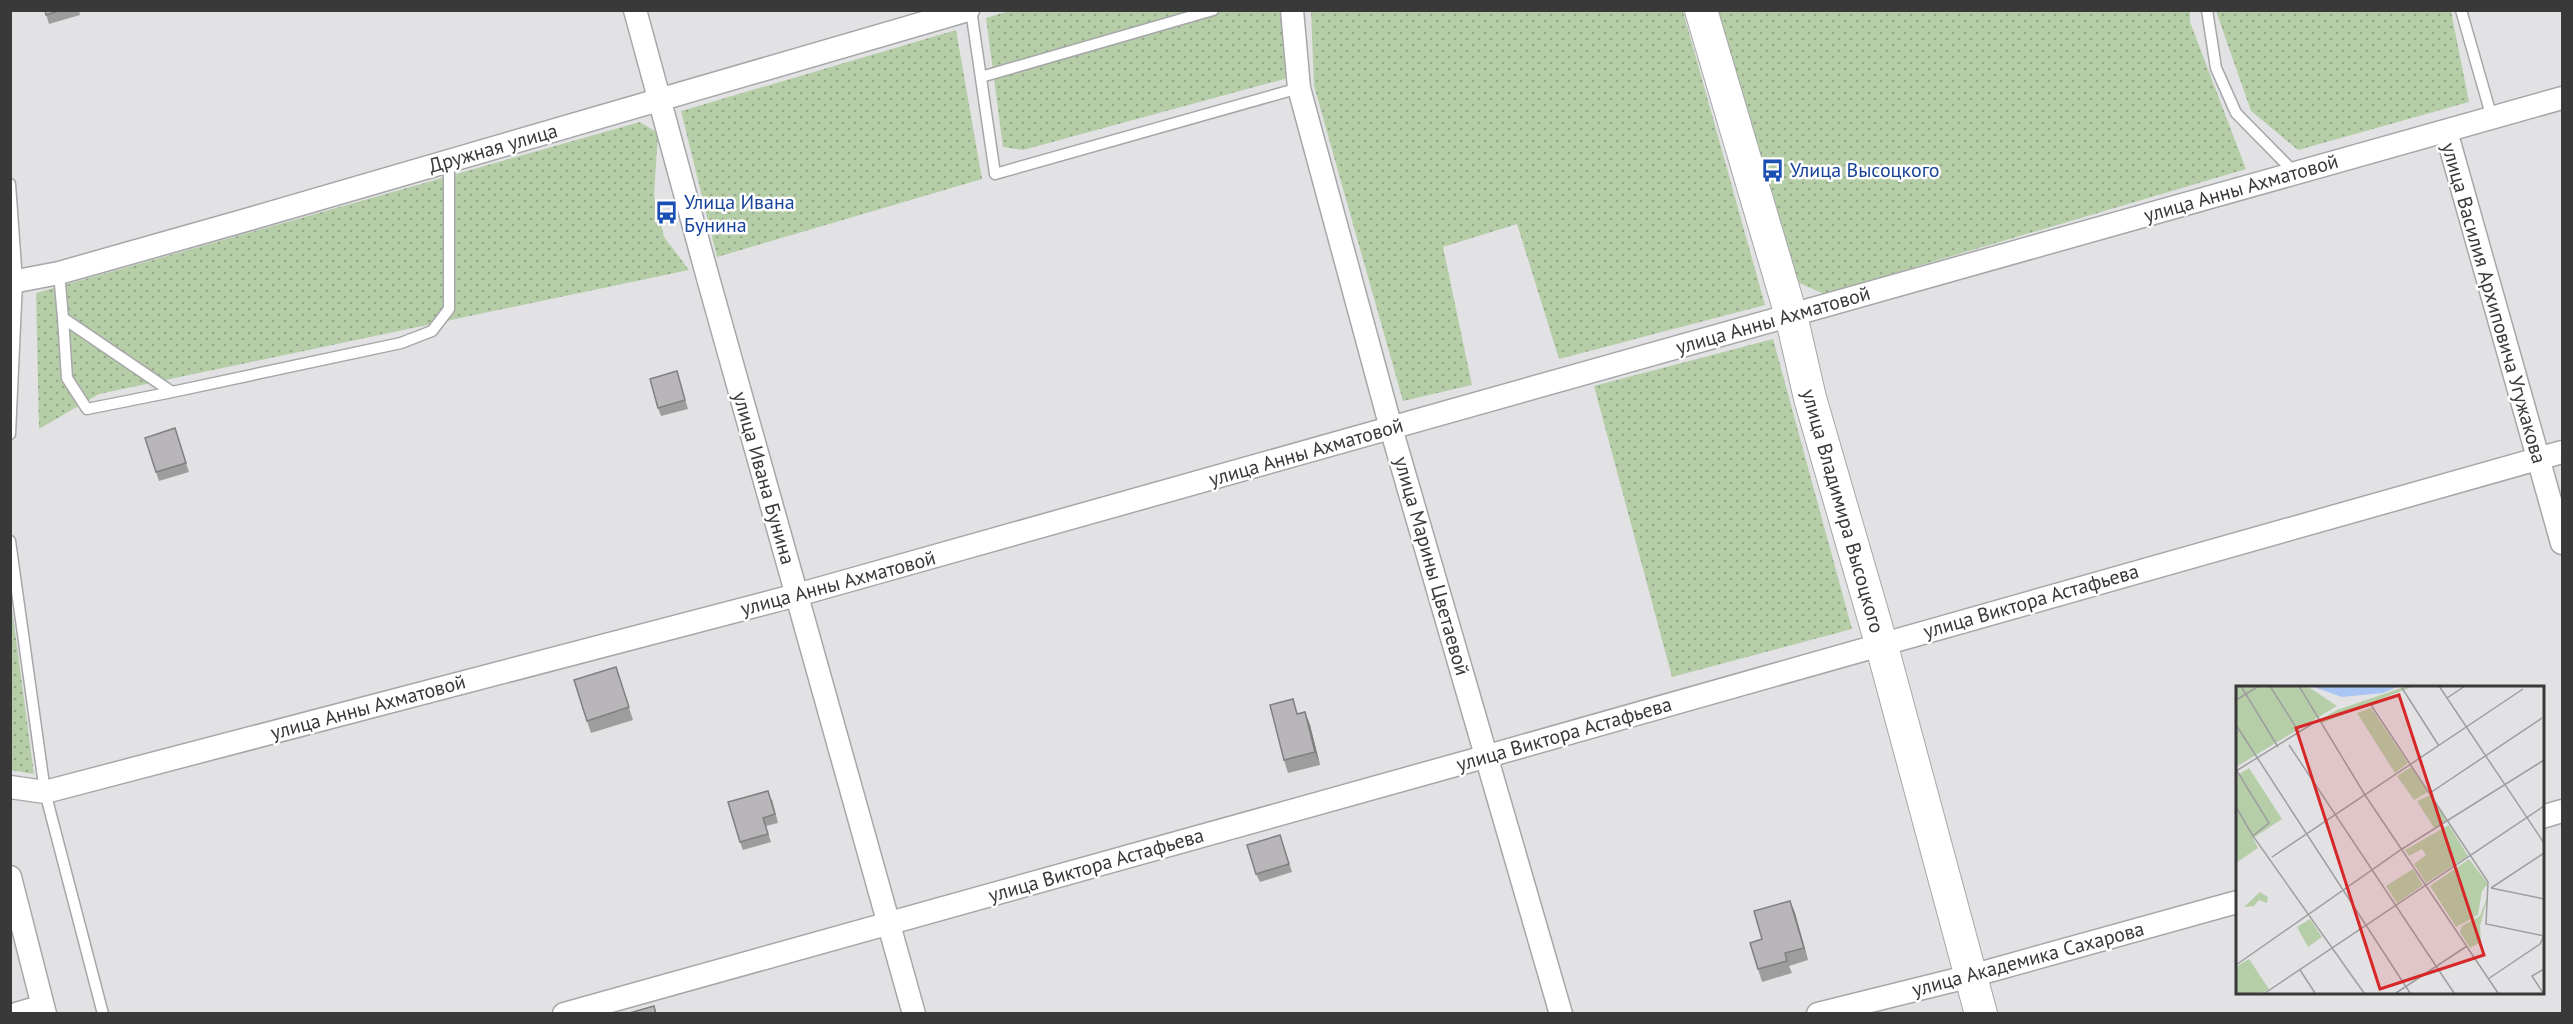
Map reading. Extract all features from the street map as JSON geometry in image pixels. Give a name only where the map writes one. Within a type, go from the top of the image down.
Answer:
[{"type":"street","name":"улица Ивана Бунина","points":[[635,10],[914,1014]]},
{"type":"street","name":"Дружная улица","points":[[14,281],[59,273],[969,10]]},
{"type":"street","name":"улица Марины Цветаевой","points":[[1292,10],[1299,88],[1391,428],[1561,1014]]},
{"type":"street","name":"улица Владимира Высоцкого","points":[[1701,10],[1791,315],[1809,398],[1881,643],[1981,1014]]},
{"type":"street","name":"улица Анны Ахматовой","points":[[45,792],[797,595],[2562,98]]},
{"type":"street","name":"улица Василия Архиповича Угужакова","points":[[2446,131],[2562,543]]},
{"type":"street","name":"улица Виктора Астафьева","points":[[564,1014],[1488,756],[2562,452]]},
{"type":"street","points":[[10,787],[45,792]]},
{"type":"street","points":[[2543,816],[2562,811]]},
{"type":"street","points":[[10,877],[44,1010],[16,1014]]},
{"type":"street","name":"улица Академика Сахарова","points":[[1818,1014],[1971,976],[2236,902]]},
{"type":"lane","points":[[969,10],[995,174],[1299,88]]},
{"type":"lane","points":[[981,77],[1213,10]]},
{"type":"lane","points":[[2207,10],[2216,68],[2236,113],[2295,173]]},
{"type":"lane","points":[[2461,10],[2492,118]]},
{"type":"lane","points":[[59,273],[67,378],[87,409],[401,343],[432,331],[449,309],[449,160]]},
{"type":"lane","points":[[10,184],[14,281],[10,434]]},
{"type":"lane","points":[[63,318],[172,392]]},
{"type":"lane","points":[[10,541],[45,792],[103,1014]]},
{"type":"green space","points":[[1012,10],[1280,11],[1288,78],[1023,150],[1003,147],[986,18]]},
{"type":"green space","points":[[1311,11],[1683,11],[1765,305],[1559,359],[1517,224],[1443,247],[1472,385],[1403,401],[1314,86]]},
{"type":"green space","points":[[1717,11],[2190,11],[2190,22],[2246,169],[1824,294],[1795,281]]},
{"type":"green space","points":[[2216,11],[2451,11],[2469,102],[2298,150],[2251,111]]},
{"type":"green space","points":[[956,30],[982,179],[717,257],[681,111]]},
{"type":"green space","points":[[640,122],[658,133],[654,195],[664,237],[689,270],[99,394],[39,429],[36,293]]},
{"type":"green space","points":[[1773,339],[1852,629],[1672,677],[1594,386]]},
{"type":"green space","points":[[11,602],[34,774],[11,770]]},
{"type":"building","points":[[45,10],[62,10],[46,15]]},
{"type":"building","points":[[677,371],[685,400],[658,408],[650,379]]},
{"type":"building","points":[[175,428],[186,463],[156,472],[145,438]]},
{"type":"building","points":[[616,667],[629,707],[587,721],[574,680]]},
{"type":"building","points":[[1293,699],[1297,714],[1305,712],[1315,752],[1284,760],[1270,705]]},
{"type":"building","points":[[768,791],[775,814],[763,818],[768,834],[740,842],[728,802]]},
{"type":"building","points":[[1280,835],[1289,864],[1256,874],[1247,845]]},
{"type":"building","points":[[1790,901],[1804,948],[1785,953],[1787,961],[1758,969],[1750,943],[1762,939],[1754,911]]},
{"type":"building","points":[[654,1006],[656,1014],[626,1014]]},
{"type":"place","name":"Улица Высоцкого","points":[[1772,170]]},
{"type":"place","name":"Улица Ивана Бунина","points":[[666,213]]}]
